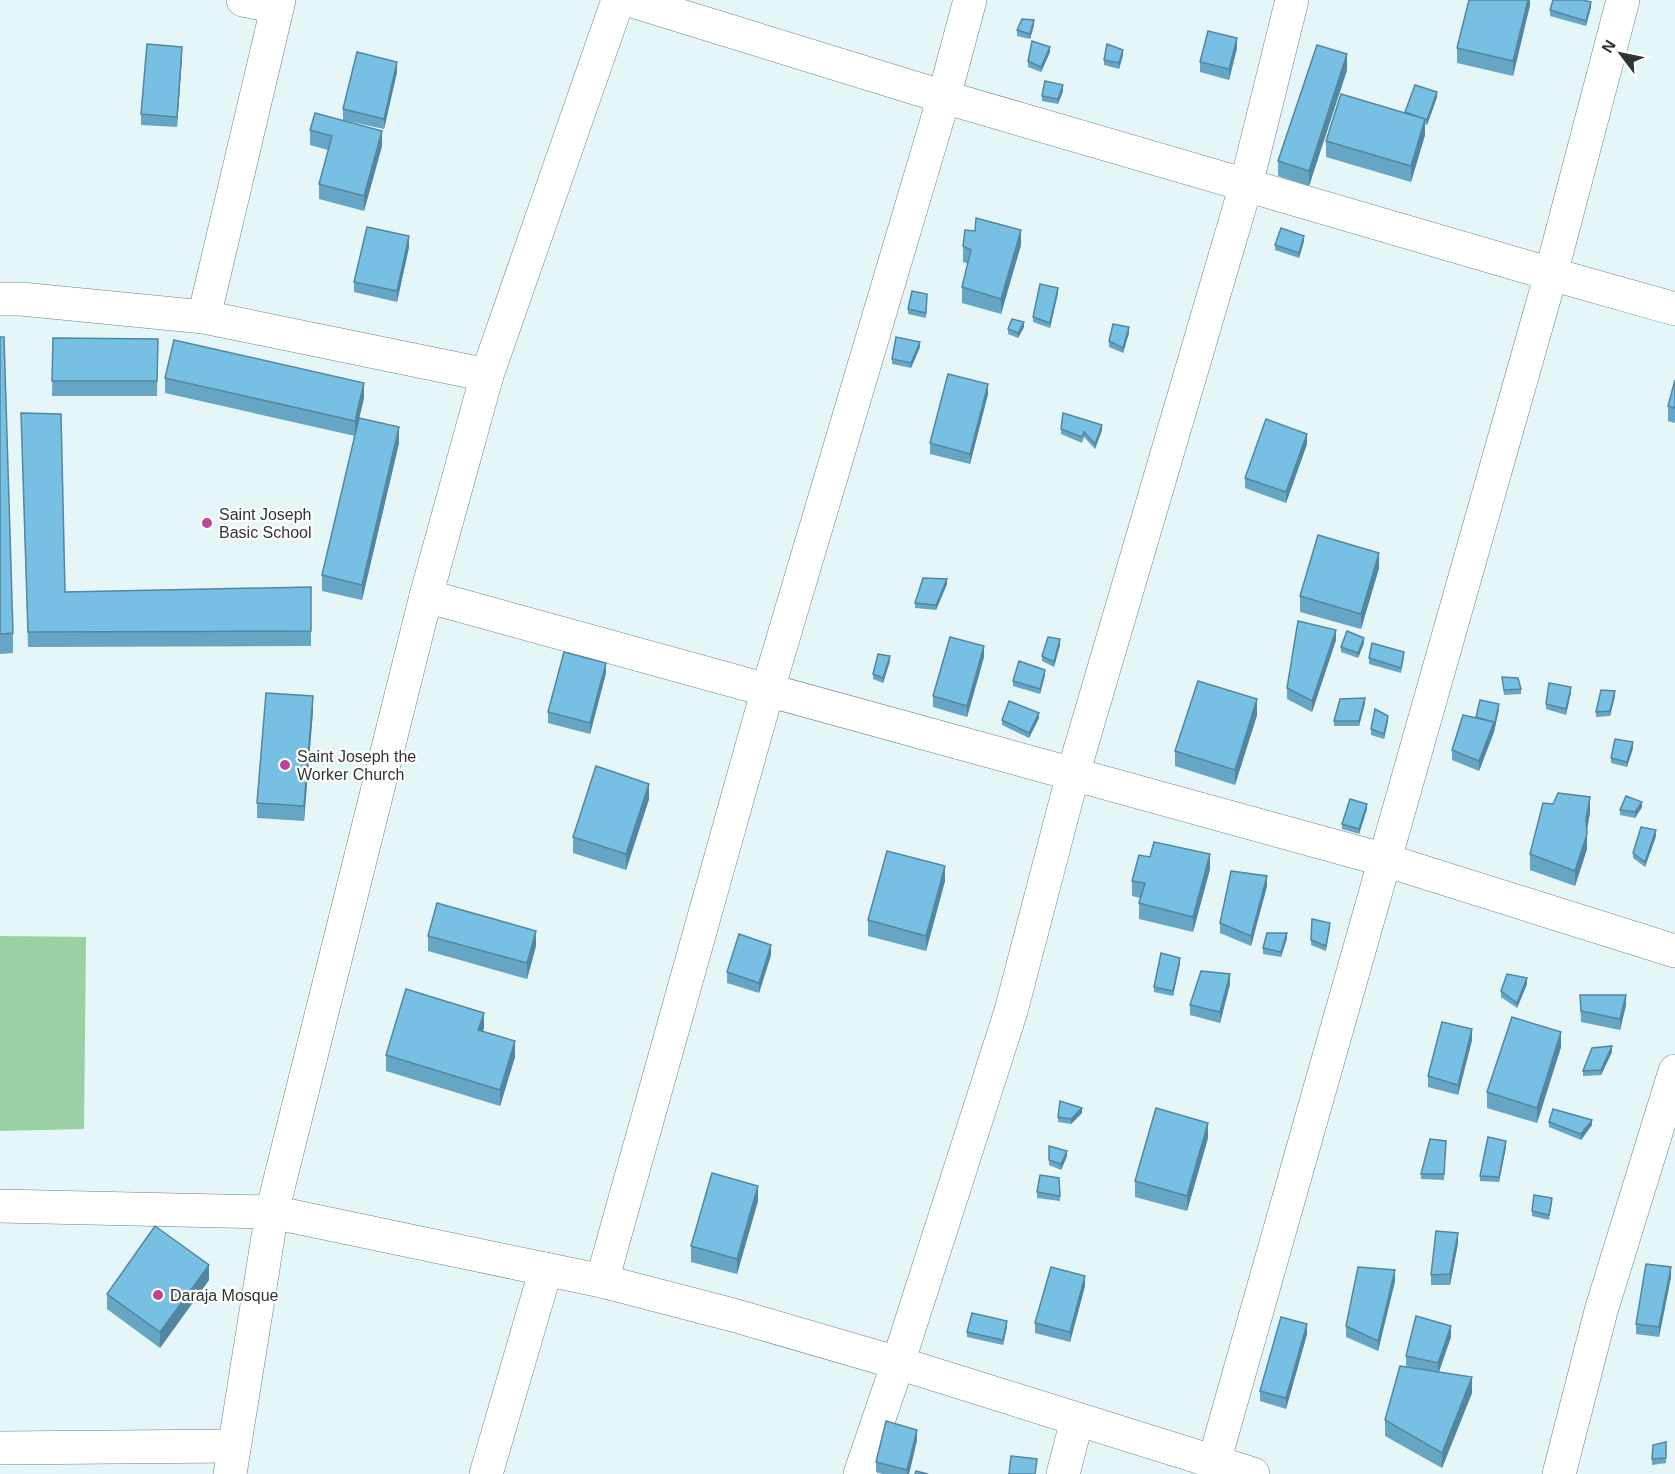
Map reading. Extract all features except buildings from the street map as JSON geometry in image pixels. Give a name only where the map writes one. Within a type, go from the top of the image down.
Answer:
[{"type":"street","points":[[204,317],[247,144],[278,4],[243,0]]},
{"type":"street","points":[[0,1448],[232,1460],[272,1212],[426,596],[487,375],[618,0]]},
{"type":"street","points":[[629,0],[944,97],[1675,309]]},
{"type":"street","points":[[602,1281],[768,689],[944,97],[969,0]]},
{"type":"street","points":[[860,1474],[1011,1011],[1073,774],[1246,185],[1292,0]]},
{"type":"street","points":[[1214,1462],[1551,274],[1623,0]]},
{"type":"street","points":[[0,299],[21,299],[204,317],[487,375]]},
{"type":"street","points":[[426,596],[1385,860],[1675,951]]},
{"type":"street","points":[[1559,1474],[1601,1311],[1675,1071]]},
{"type":"street","points":[[0,1206],[272,1212],[546,1269],[733,1315],[898,1363],[1252,1474]]},
{"type":"street","points":[[486,1474],[546,1269]]},
{"type":"street","points":[[1063,1474],[1077,1420]]},
{"type":"green space","points":[[0,936],[86,937],[84,1129],[0,1131]]},
{"type":"place","name":"Saint Joseph Basic School","points":[[207,523]]},
{"type":"place","name":"Saint Joseph the Worker Church","points":[[285,765]]},
{"type":"place","name":"Daraja Mosque","points":[[158,1295]]}]
